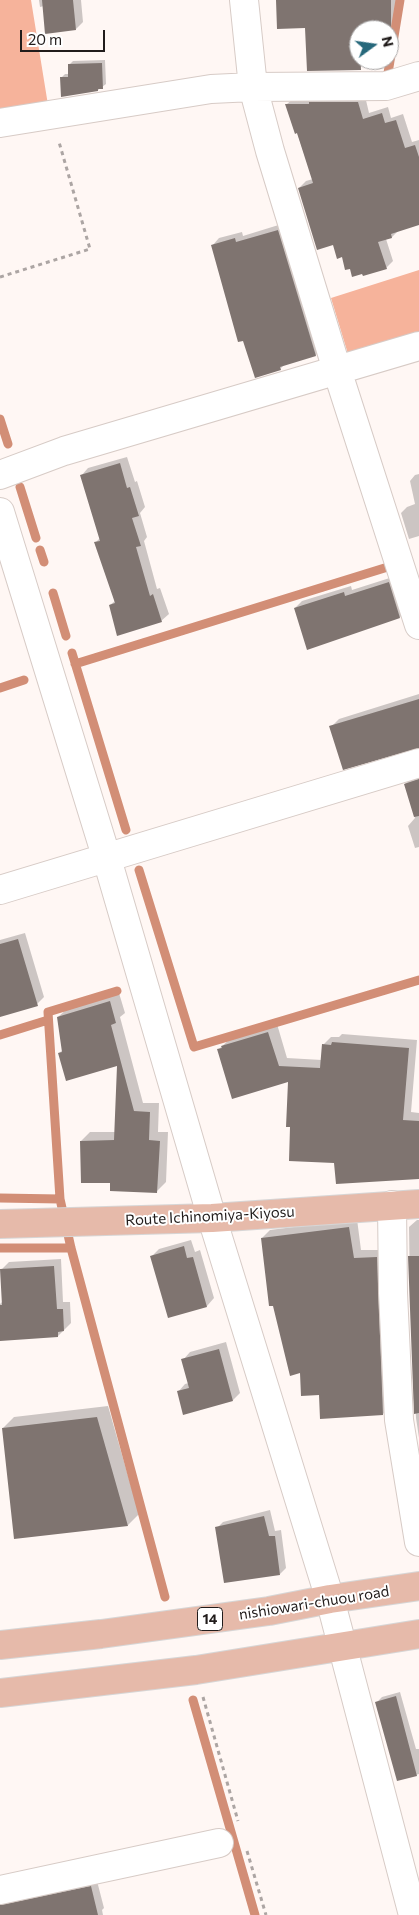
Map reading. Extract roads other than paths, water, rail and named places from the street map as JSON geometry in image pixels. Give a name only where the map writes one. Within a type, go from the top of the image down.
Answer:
[{"type":"main road","name":"Route Ichinomiya-Kiyosu","points":[[0,1224],[212,1218],[406,1204]]},
{"type":"main road","name":"nishiowari-chuou road","points":[[0,1645],[119,1632],[269,1611],[330,1599],[419,1586]]},
{"type":"main road","points":[[0,1692],[196,1670],[343,1648],[419,1634]]},
{"type":"street","points":[[244,0],[253,87],[270,151],[337,370],[419,625]]},
{"type":"street","points":[[0,123],[211,89],[386,86],[419,76]]},
{"type":"street","points":[[0,475],[64,451],[419,346]]},
{"type":"street","points":[[0,512],[107,859],[212,1218],[330,1599],[413,1915]]},
{"type":"street","points":[[0,890],[419,763]]},
{"type":"street","points":[[406,1204],[393,1293],[399,1420],[419,1542]]},
{"type":"street","points":[[0,1890],[232,1843]]},
{"type":"waterway","points":[[388,73],[400,0]]},
{"type":"waterway","points":[[0,419],[8,444]]},
{"type":"waterway","points":[[20,487],[36,538]]},
{"type":"waterway","points":[[40,550],[44,562]]},
{"type":"waterway","points":[[75,664],[391,566]]},
{"type":"waterway","points":[[53,593],[66,636]]},
{"type":"waterway","points":[[72,653],[126,830]]},
{"type":"waterway","points":[[0,688],[24,680]]},
{"type":"waterway","points":[[139,870],[194,1047],[419,980]]},
{"type":"waterway","points":[[60,1199],[48,1012],[117,991]]},
{"type":"waterway","points":[[0,1035],[48,1020]]},
{"type":"waterway","points":[[0,1198],[60,1199],[71,1248],[165,1597]]},
{"type":"waterway","points":[[0,1248],[71,1248]]},
{"type":"waterway","points":[[193,1700],[255,1915]]}]
